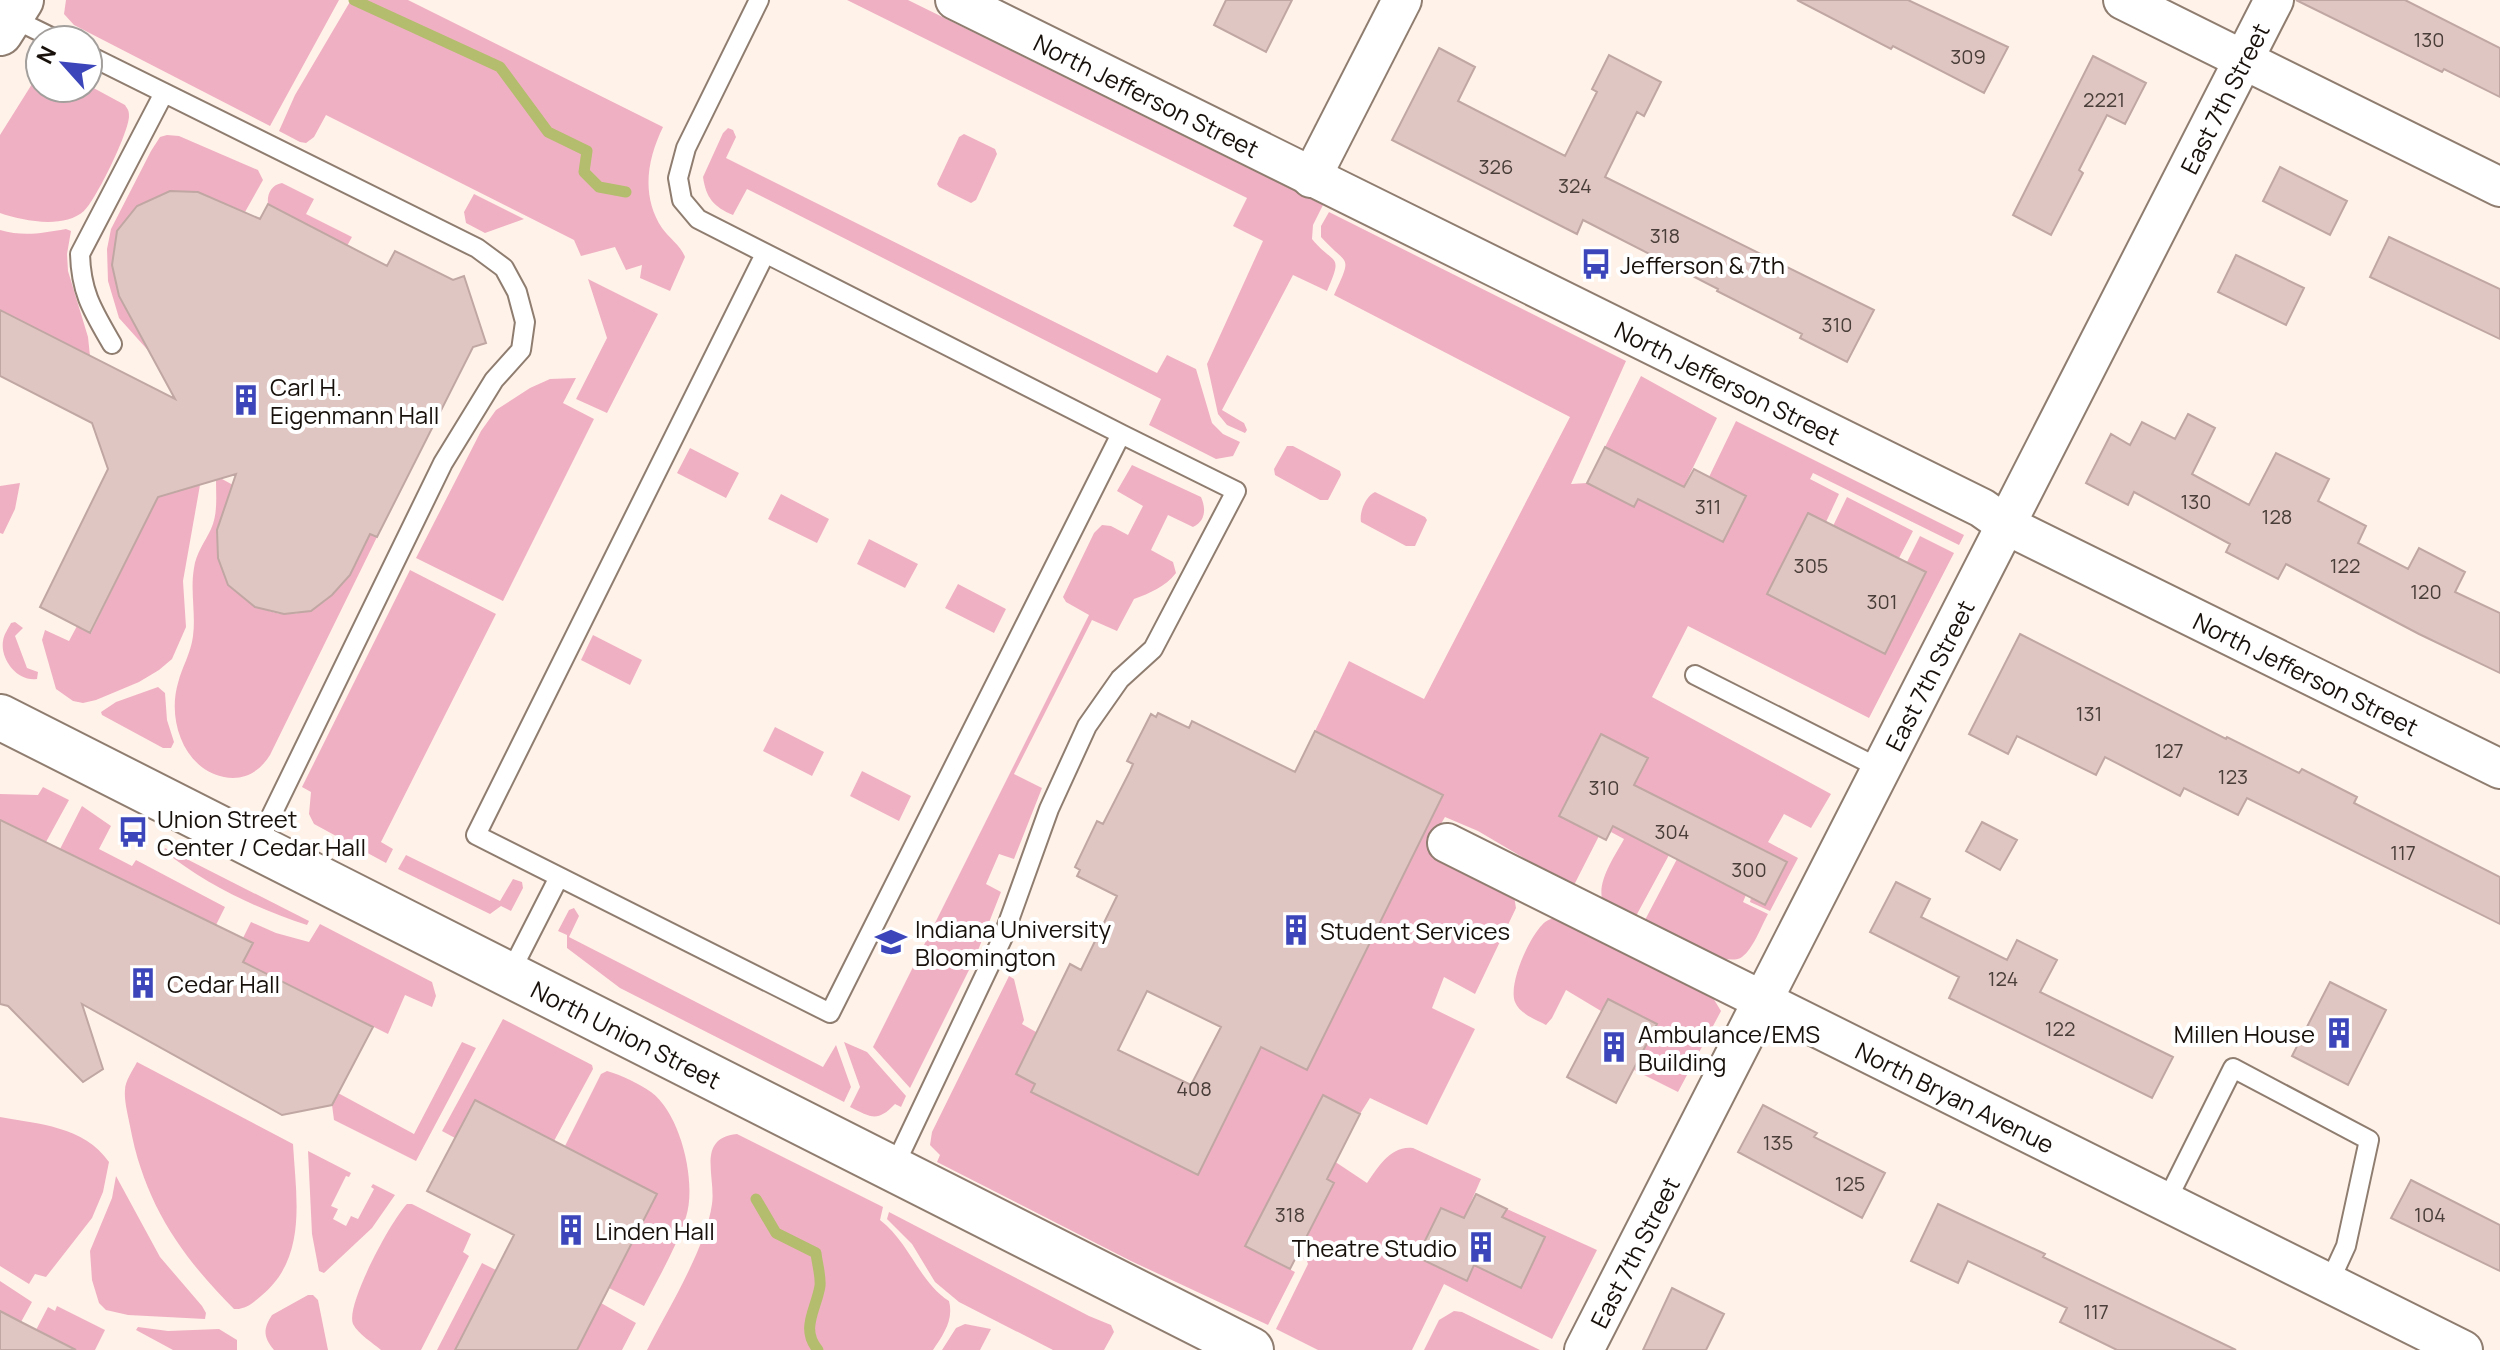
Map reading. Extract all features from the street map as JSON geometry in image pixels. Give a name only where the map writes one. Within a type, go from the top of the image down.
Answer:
[{"type":"street","name":"North Jefferson Street","points":[[955,0],[1982,508],[2006,525],[2500,769]]},
{"type":"street","points":[[1311,178],[1402,0]]},
{"type":"street","points":[[2123,0],[2500,187]]},
{"type":"street","name":"East 7th Street","points":[[1584,1350],[2274,0]]},
{"type":"street","name":"North Union Street","points":[[0,717],[1251,1350]]},
{"type":"street","name":"North Bryan Avenue","points":[[1447,843],[2463,1350]]},
{"type":"lane","points":[[759,0],[686,148],[678,178],[682,200],[698,219],[1236,491],[1153,649],[1120,679],[1087,726],[1049,809],[1003,937],[893,1169]]},
{"type":"lane","points":[[104,63],[477,248],[504,268],[517,292],[525,322],[521,350],[482,397],[443,463],[256,847]]},
{"type":"lane","points":[[112,344],[91,307],[81,279],[80,254],[164,93]]},
{"type":"lane","points":[[765,254],[476,835],[559,877],[830,1013],[1121,434]]},
{"type":"lane","points":[[1695,675],[1881,769]]},
{"type":"lane","points":[[509,975],[559,877]]},
{"type":"lane","points":[[2166,1202],[2233,1068],[2369,1140],[2346,1246],[2329,1283]]},
{"type":"shaded area","points":[[66,0],[339,0],[270,126],[104,40],[104,24],[73,24],[64,14]]},
{"type":"shaded area","points":[[351,0],[408,0],[663,127],[650,165],[649,191],[655,216],[685,257],[670,291],[640,278],[642,265],[626,270],[615,247],[581,256],[574,240],[326,115],[314,137],[306,143],[279,131],[295,95]]},
{"type":"shaded area","points":[[847,0],[908,0],[1323,205],[1313,225],[1312,239],[1334,260],[1336,265],[1332,279],[1327,291],[1293,275],[1222,410],[1244,423],[1245,433],[1227,425],[1218,414],[1207,364],[1263,241],[1233,226],[1247,198]]},
{"type":"shaded area","points":[[104,94],[125,105],[129,112],[118,150],[89,204],[76,217],[55,222],[31,221],[0,213],[0,135],[24,97],[24,104],[104,104]]},
{"type":"shaded area","points":[[728,128],[733,130],[736,137],[726,158],[1157,373],[1167,355],[1196,369],[1212,423],[1223,434],[1240,442],[1233,456],[1216,459],[1149,425],[1161,399],[747,189],[733,215],[721,209],[706,191],[703,177]]},
{"type":"shaded area","points":[[964,134],[995,149],[997,154],[976,200],[971,203],[937,184],[959,137]]},
{"type":"shaded area","points":[[179,136],[258,170],[263,180],[245,212],[198,192],[137,206],[117,231],[112,265],[154,357],[119,318],[108,281],[107,249],[111,229],[151,151],[160,137]]},
{"type":"shaded area","points":[[282,183],[314,199],[306,214],[352,237],[347,246],[288,233],[295,218],[268,204],[270,190]]},
{"type":"shaded area","points":[[474,194],[524,219],[485,233],[466,223],[464,212]]},
{"type":"shaded area","points":[[1329,212],[1626,361],[1571,484],[1587,483],[1634,507],[1652,471],[1605,447],[1641,376],[1717,418],[1670,515],[1722,542],[1746,496],[1709,477],[1736,421],[1964,535],[1959,545],[1813,473],[1810,479],[1839,494],[1826,522],[1833,526],[1847,497],[1913,531],[1899,558],[1880,549],[1885,654],[1926,573],[1907,562],[1920,536],[1954,553],[1869,718],[1688,626],[1652,697],[1831,794],[1811,828],[1784,814],[1768,842],[1798,858],[1770,911],[1750,902],[1751,898],[1765,904],[1787,862],[1732,834],[1710,877],[1746,895],[1743,902],[1768,914],[1742,957],[1733,960],[1708,954],[1645,920],[1677,859],[1669,855],[1636,916],[1602,899],[1602,884],[1624,839],[1611,832],[1648,759],[1601,735],[1559,815],[1599,836],[1573,887],[1478,831],[1445,817],[1428,846],[1513,890],[1516,908],[1475,994],[1444,977],[1432,1008],[1475,1029],[1427,1125],[1370,1098],[1360,1114],[1324,1095],[1305,1132],[1341,1151],[1334,1161],[1367,1183],[1386,1158],[1405,1148],[1413,1148],[1481,1179],[1464,1218],[1441,1208],[1417,1257],[1466,1281],[1474,1265],[1521,1287],[1544,1238],[1502,1217],[1507,1209],[1597,1250],[1552,1339],[1444,1284],[1412,1350],[1318,1350],[1276,1329],[1308,1264],[1297,1255],[1334,1183],[1289,1160],[1245,1246],[1295,1272],[1268,1325],[1131,1261],[937,1162],[940,1155],[930,1145],[932,1132],[1009,976],[1014,979],[1024,1020],[1022,1024],[1036,1032],[1016,1074],[1035,1084],[1031,1092],[1198,1174],[1261,1047],[1307,1069],[1443,796],[1315,731],[1349,661],[1424,699],[1570,417],[1334,295],[1345,262],[1321,237],[1321,226]]},
{"type":"shaded area","points":[[0,230],[25,234],[71,231],[68,271],[88,337],[90,356],[0,310]]},
{"type":"shaded area","points":[[588,279],[658,314],[607,413],[576,399],[607,338]]},
{"type":"shaded area","points":[[576,378],[563,403],[594,419],[503,601],[416,558],[481,431],[496,410],[550,379]]},
{"type":"shaded area","points":[[1287,446],[1293,446],[1340,471],[1341,475],[1328,500],[1320,500],[1275,475],[1274,469]]},
{"type":"shaded area","points":[[690,448],[739,473],[726,498],[677,473]]},
{"type":"shaded area","points":[[1132,465],[1201,497],[1203,518],[1193,527],[1168,515],[1151,550],[1173,562],[1176,573],[1162,586],[1134,599],[1117,631],[1092,620],[1014,774],[1042,788],[1014,859],[999,854],[986,884],[1001,892],[975,958],[910,1088],[873,1047],[1089,615],[1066,602],[1063,597],[1094,533],[1102,525],[1128,535],[1143,506],[1117,491]]},
{"type":"shaded area","points":[[222,479],[233,485],[255,607],[285,614],[316,607],[339,588],[370,534],[377,537],[270,755],[262,766],[239,778],[224,777],[198,764],[182,741],[175,712],[178,683],[193,636],[195,563],[213,523],[216,480]]},
{"type":"shaded area","points":[[20,483],[15,509],[3,534],[0,533],[0,486]]},
{"type":"shaded area","points":[[200,485],[183,581],[186,627],[172,659],[139,682],[96,700],[83,703],[73,701],[56,689],[42,640],[45,630],[69,641],[77,626],[91,633],[158,497]]},
{"type":"shaded area","points":[[1375,492],[1425,517],[1427,520],[1415,546],[1406,546],[1361,522],[1364,505]]},
{"type":"shaded area","points":[[781,494],[829,519],[817,543],[768,519]]},
{"type":"shaded area","points":[[869,539],[918,564],[905,588],[857,564]]},
{"type":"shaded area","points":[[410,570],[496,614],[381,842],[393,849],[386,863],[314,824],[309,814],[311,792],[302,787]]},
{"type":"shaded area","points":[[958,584],[1006,609],[994,633],[945,608]]},
{"type":"shaded area","points":[[15,622],[23,628],[15,636],[27,668],[38,672],[37,679],[17,673],[4,655],[4,636],[11,623]]},
{"type":"shaded area","points":[[593,635],[642,660],[630,685],[581,660]]},
{"type":"shaded area","points":[[158,687],[165,693],[167,720],[174,742],[171,748],[163,748],[102,715],[101,712],[116,702]]},
{"type":"shaded area","points":[[775,727],[824,752],[812,776],[763,751]]},
{"type":"shaded area","points":[[862,771],[911,796],[899,821],[850,796]]},
{"type":"shaded area","points":[[43,787],[69,800],[46,842],[0,820],[0,794],[38,795]]},
{"type":"shaded area","points":[[82,806],[111,826],[99,849],[132,866],[136,860],[225,907],[216,925],[60,849]]},
{"type":"shaded area","points":[[165,848],[309,921],[307,925],[214,885],[164,851]]},
{"type":"shaded area","points":[[406,855],[500,901],[513,879],[522,882],[523,888],[511,911],[501,906],[490,914],[398,869]]},
{"type":"shaded area","points":[[574,908],[579,916],[569,937],[823,1067],[836,1045],[851,1087],[844,1102],[620,988],[567,948],[567,935],[558,931],[569,910]]},
{"type":"shaded area","points":[[1559,916],[1710,993],[1721,1011],[1678,1092],[1634,1070],[1656,1025],[1608,1000],[1601,1011],[1566,990],[1546,1025],[1517,1006],[1514,984],[1526,950],[1544,923]]},
{"type":"shaded area","points":[[251,922],[309,942],[320,924],[432,982],[436,996],[432,1007],[405,995],[388,1034],[243,962],[253,943],[243,938]]},
{"type":"shaded area","points":[[503,1019],[592,1065],[593,1069],[554,1141],[475,1100],[455,1138],[442,1131]]},
{"type":"shaded area","points":[[462,1042],[476,1048],[416,1161],[334,1120],[332,1105],[338,1093],[414,1134]]},
{"type":"shaded area","points":[[844,1042],[867,1052],[906,1096],[901,1107],[895,1104],[883,1114],[874,1116],[850,1107],[860,1087]]},
{"type":"shaded area","points":[[137,1062],[293,1144],[297,1205],[293,1245],[276,1281],[245,1307],[234,1309],[215,1289],[181,1247],[155,1203],[136,1153],[126,1103],[126,1083]]},
{"type":"shaded area","points":[[607,1071],[641,1086],[662,1102],[678,1132],[688,1168],[689,1203],[686,1217],[644,1306],[609,1288],[657,1194],[565,1146],[601,1074]]},
{"type":"shaded area","points":[[0,1117],[74,1134],[99,1150],[109,1162],[103,1192],[92,1218],[46,1277],[35,1274],[29,1284],[0,1266]]},
{"type":"shaded area","points":[[737,1134],[883,1207],[880,1220],[899,1240],[930,1284],[949,1301],[949,1321],[933,1350],[647,1350],[702,1240],[712,1204],[712,1151],[724,1137]]},
{"type":"shaded area","points":[[308,1151],[351,1173],[349,1177],[346,1176],[331,1206],[338,1209],[333,1219],[346,1226],[351,1216],[358,1219],[374,1189],[371,1187],[373,1184],[395,1195],[372,1228],[324,1273],[319,1271],[312,1234]]},
{"type":"shaded area","points":[[116,1176],[160,1257],[202,1306],[205,1319],[128,1315],[106,1310],[99,1303],[92,1280],[90,1251],[112,1198]]},
{"type":"shaded area","points":[[407,1204],[471,1234],[463,1252],[469,1256],[421,1350],[381,1350],[355,1328],[352,1314],[371,1262]]},
{"type":"shaded area","points":[[889,1212],[1111,1325],[1114,1332],[1104,1350],[1053,1350],[959,1302],[935,1282],[912,1244],[887,1219]]},
{"type":"shaded area","points":[[482,1263],[496,1270],[455,1350],[437,1350]]},
{"type":"shaded area","points":[[0,1281],[32,1302],[21,1322],[0,1311]]},
{"type":"shaded area","points":[[308,1295],[318,1300],[328,1350],[274,1350],[266,1333],[272,1315]]},
{"type":"shaded area","points":[[601,1303],[636,1323],[622,1350],[577,1350]]},
{"type":"shaded area","points":[[57,1306],[105,1330],[95,1350],[75,1350],[36,1330],[48,1307],[55,1311]]},
{"type":"shaded area","points":[[1454,1311],[1540,1350],[1424,1350],[1439,1320]]},
{"type":"shaded area","points":[[965,1324],[991,1329],[980,1350],[942,1350],[956,1328]]},
{"type":"shaded area","points":[[138,1327],[168,1331],[219,1329],[237,1340],[237,1350],[173,1350],[136,1330]]},
{"type":"building","points":[[1226,0],[1292,0],[1266,52],[1214,25]]},
{"type":"building","points":[[1797,0],[1908,0],[2008,47],[1984,93]]},
{"type":"building","points":[[2296,0],[2405,0],[2500,48],[2500,97],[2444,69],[2442,72]]},
{"type":"building","points":[[1439,48],[1475,67],[1458,101],[1565,156],[1597,92],[1592,89],[1609,55],[1661,82],[1644,116],[1637,112],[1605,177],[1874,310],[1847,362],[1800,338],[1802,334],[1583,220],[1577,234],[1392,140]]},
{"type":"building","points":[[2093,56],[2146,83],[2125,124],[2107,115],[2079,170],[2083,173],[2051,235],[2013,215]]},
{"type":"building","points":[[2280,167],[2347,201],[2330,235],[2263,201]]},
{"type":"building","name":"Carl H. Eigenmann Hall","points":[[170,191],[198,192],[260,219],[268,204],[387,266],[395,251],[453,280],[464,276],[486,343],[473,347],[377,537],[370,534],[350,575],[332,595],[311,611],[284,614],[255,607],[228,585],[218,558],[217,530],[236,474],[158,497],[90,633],[40,607],[108,469],[92,423],[0,376],[0,310],[175,399],[119,296],[112,265],[117,231],[137,206]]},
{"type":"building","points":[[2389,237],[2500,289],[2500,339],[2370,277]]},
{"type":"building","points":[[2236,255],[2304,288],[2286,325],[2218,292]]},
{"type":"building","points":[[2188,414],[2215,428],[2192,474],[2249,505],[2276,453],[2329,479],[2318,501],[2366,526],[2358,543],[2408,569],[2419,548],[2465,572],[2455,592],[2500,613],[2500,673],[2286,564],[2278,579],[2226,552],[2230,544],[2134,492],[2128,505],[2086,483],[2111,434],[2130,445],[2142,422],[2175,439]]},
{"type":"building","points":[[1605,447],[1684,487],[1694,469],[1746,496],[1723,542],[1638,499],[1634,507],[1587,483]]},
{"type":"building","points":[[1808,513],[1926,572],[1885,654],[1767,594]]},
{"type":"building","points":[[2020,634],[2226,739],[2299,773],[2302,769],[2357,797],[2354,803],[2500,877],[2500,924],[2247,798],[2238,815],[2184,788],[2180,796],[2105,757],[2096,775],[2017,736],[2008,754],[1969,734]]},
{"type":"building","name":"Student Services","points":[[1158,713],[1189,728],[1192,721],[1295,772],[1315,731],[1443,795],[1307,1070],[1261,1047],[1198,1175],[1031,1092],[1035,1084],[1016,1074],[1070,964],[1081,970],[1117,896],[1077,876],[1080,870],[1075,867],[1097,821],[1103,824],[1130,771],[1133,764],[1127,761],[1151,714],[1156,717]],"holes":[[[1147,991],[1221,1027],[1191,1085],[1118,1050]]]},
{"type":"building","points":[[1601,734],[1648,758],[1634,785],[1787,862],[1765,905],[1613,826],[1606,840],[1559,816]]},
{"type":"building","name":"Cedar Hall","points":[[0,820],[253,943],[243,962],[373,1027],[332,1105],[282,1115],[82,1004],[103,1069],[83,1082],[8,1006],[0,1004]]},
{"type":"building","points":[[1982,822],[2017,840],[2000,870],[1966,851]]},
{"type":"building","points":[[1896,882],[1930,899],[1921,917],[2007,960],[2017,940],[2057,960],[2040,992],[2173,1057],[2152,1098],[1949,998],[1959,977],[1870,932]]},
{"type":"building","name":"Millen House","points":[[2330,982],[2386,1010],[2348,1085],[2292,1056]]},
{"type":"building","name":"Ambulance/EMS Building","points":[[1608,999],[1657,1024],[1616,1103],[1567,1077]]},
{"type":"building","points":[[1323,1095],[1360,1114],[1327,1179],[1334,1183],[1290,1269],[1245,1246]]},
{"type":"building","name":"Linden Hall","points":[[475,1100],[657,1194],[577,1350],[455,1350],[514,1235],[427,1191]]},
{"type":"building","points":[[1763,1105],[1817,1133],[1814,1137],[1885,1173],[1862,1218],[1738,1152]]},
{"type":"building","points":[[2411,1180],[2500,1225],[2500,1271],[2391,1218]]},
{"type":"building","name":"Theatre Studio","points":[[1476,1194],[1507,1209],[1502,1217],[1545,1237],[1521,1288],[1474,1265],[1467,1281],[1417,1257],[1441,1208],[1464,1218]]},
{"type":"building","points":[[1938,1204],[2236,1350],[2117,1350],[2060,1322],[2067,1308],[1968,1261],[1958,1283],[1911,1261]]},
{"type":"building","points":[[1672,1288],[1724,1314],[1706,1350],[1643,1350]]},
{"type":"building","points":[[0,1311],[21,1322],[76,1350],[0,1350]]},
{"type":"waterway","points":[[354,0],[500,67],[548,132],[587,151],[584,172],[599,187],[626,192]]},
{"type":"waterway","points":[[756,1199],[776,1233],[816,1253],[820,1286],[810,1335],[818,1350]]},
{"type":"place","name":"Jefferson & 7th","points":[[1596,264]]},
{"type":"place","name":"Carl H. Eigenmann Hall","points":[[246,400]]},
{"type":"place","name":"Union Street Center / Cedar Hall","points":[[133,832]]},
{"type":"place","name":"Student Services","points":[[1296,930]]},
{"type":"place","name":"Indiana University Bloomington","points":[[891,942]]},
{"type":"place","name":"Cedar Hall","points":[[143,983]]},
{"type":"place","name":"Millen House","points":[[2339,1033]]},
{"type":"place","name":"Ambulance/EMS Building","points":[[1614,1047]]},
{"type":"place","name":"Linden Hall","points":[[571,1230]]},
{"type":"place","name":"Theatre Studio","points":[[1481,1247]]}]
